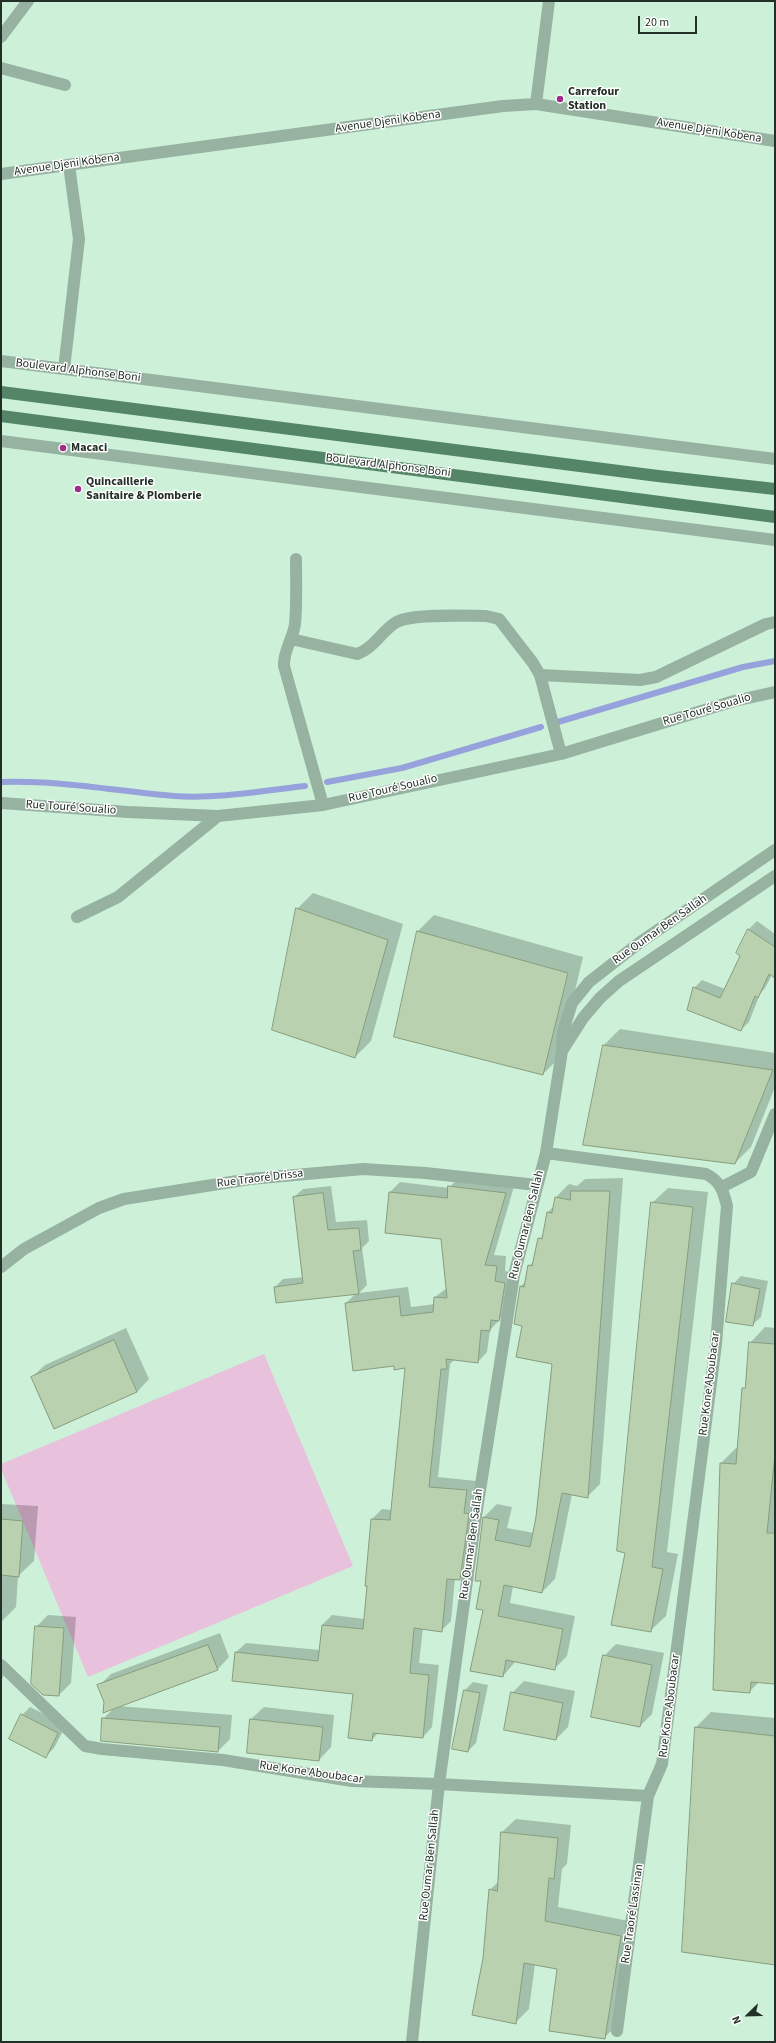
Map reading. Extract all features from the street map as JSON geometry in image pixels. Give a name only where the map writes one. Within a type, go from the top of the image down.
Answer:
[{"type":"main road","name":"Boulevard Alphonse Boni","points":[[1,392],[658,476],[775,489]]},
{"type":"main road","name":"Boulevard Alphonse Boni","points":[[1,416],[775,517]]},
{"type":"street","points":[[1,37],[28,1]]},
{"type":"street","points":[[536,104],[549,1]]},
{"type":"street","points":[[1,68],[65,85]]},
{"type":"street","name":"Avenue Djeni Kobena","points":[[1,174],[495,107],[536,104],[775,141]]},
{"type":"street","points":[[64,369],[79,239],[70,165]]},
{"type":"street","name":"Boulevard Alphonse Boni","points":[[1,361],[775,459]]},
{"type":"street","name":"Boulevard Alphonse Boni","points":[[1,441],[775,540]]},
{"type":"street","points":[[296,559],[295,624],[291,639],[283,656],[284,666],[323,805]]},
{"type":"street","points":[[291,639],[357,654],[371,646],[395,622],[408,618],[486,616],[499,619],[534,663],[540,675],[561,754]]},
{"type":"street","points":[[540,675],[640,680],[656,677],[766,624],[775,622]]},
{"type":"street","name":"Rue Touré Soualio","points":[[1,803],[128,812],[218,816],[323,805],[561,754],[734,701],[775,692]]},
{"type":"street","points":[[77,917],[118,897],[218,816]]},
{"type":"street","name":"Rue Oumar Ben Sallah","points":[[412,2042],[439,1784],[476,1516],[514,1275],[546,1153],[562,1051],[563,1032],[572,1003],[589,982],[639,943],[775,850]]},
{"type":"street","name":"Rue Oumar Ben Sallah","points":[[562,1051],[583,1018],[600,998],[619,981],[775,876]]},
{"type":"street","points":[[546,1153],[706,1174],[715,1178],[722,1187],[751,1172],[775,1114]]},
{"type":"street","name":"Rue Traoré Drissa","points":[[1,1267],[24,1249],[105,1205],[124,1199],[250,1179],[363,1169],[425,1173],[537,1185]]},
{"type":"street","name":"Rue Kone Aboubacar","points":[[1,1665],[85,1746],[102,1749],[223,1760],[352,1781],[439,1784],[648,1796],[662,1764],[716,1344],[726,1206],[722,1187]]},
{"type":"street","name":"Rue Traoré Lassinan","points":[[617,2031],[648,1796]]},
{"type":"shaded area","points":[[264,1354],[353,1566],[88,1677],[1,1469],[1,1464]]},
{"type":"building","points":[[296,908],[388,940],[355,1058],[272,1030]]},
{"type":"building","points":[[748,929],[775,947],[775,978],[769,974],[758,998],[755,996],[741,1031],[687,1010],[693,987],[720,998],[740,956],[736,953]]},
{"type":"building","points":[[417,931],[568,973],[543,1075],[394,1037]]},
{"type":"building","points":[[603,1045],[773,1070],[735,1164],[583,1145]]},
{"type":"building","points":[[448,1186],[506,1193],[485,1265],[497,1266],[495,1281],[505,1283],[499,1321],[491,1320],[490,1331],[481,1330],[478,1363],[446,1359],[447,1369],[441,1369],[429,1487],[467,1490],[464,1513],[469,1514],[460,1580],[447,1579],[442,1632],[414,1628],[410,1673],[429,1675],[423,1738],[373,1733],[372,1741],[348,1738],[353,1694],[232,1681],[235,1652],[318,1661],[322,1625],[363,1629],[371,1519],[390,1520],[405,1368],[394,1370],[394,1366],[353,1371],[345,1303],[399,1296],[401,1316],[433,1312],[434,1297],[447,1298],[441,1239],[385,1233],[389,1192],[447,1198]]},
{"type":"building","points":[[571,1191],[610,1191],[588,1498],[562,1493],[542,1593],[504,1585],[498,1616],[563,1629],[555,1670],[506,1660],[503,1677],[470,1671],[483,1610],[476,1609],[481,1581],[475,1581],[483,1517],[499,1520],[495,1540],[530,1547],[536,1517],[552,1364],[516,1357],[522,1326],[514,1324],[520,1286],[524,1287],[528,1265],[532,1266],[538,1238],[542,1239],[547,1212],[552,1213],[555,1197],[570,1200]]},
{"type":"building","points":[[323,1193],[328,1230],[359,1228],[361,1250],[353,1251],[359,1294],[276,1303],[274,1287],[303,1283],[293,1197]]},
{"type":"building","points":[[651,1202],[693,1207],[652,1567],[663,1569],[651,1632],[611,1625],[625,1553],[617,1551]]},
{"type":"building","points":[[732,1283],[760,1289],[753,1326],[726,1322]]},
{"type":"building","points":[[114,1340],[137,1392],[54,1429],[31,1377]]},
{"type":"building","points":[[749,1342],[775,1344],[775,1454],[767,1533],[775,1533],[775,1684],[751,1682],[750,1693],[713,1690],[720,1463],[736,1464],[742,1388],[745,1388]]},
{"type":"building","points":[[1,1519],[23,1521],[19,1577],[1,1575]]},
{"type":"building","points":[[35,1626],[64,1628],[59,1696],[43,1695],[31,1684]]},
{"type":"building","points":[[208,1645],[218,1670],[103,1713],[104,1702],[97,1685]]},
{"type":"building","points":[[603,1655],[652,1665],[640,1727],[591,1717]]},
{"type":"building","points":[[464,1690],[480,1693],[468,1752],[452,1749]]},
{"type":"building","points":[[511,1692],[563,1703],[556,1740],[504,1730]]},
{"type":"building","points":[[21,1714],[58,1733],[46,1758],[9,1739]]},
{"type":"building","points":[[102,1718],[220,1727],[218,1752],[101,1741]]},
{"type":"building","points":[[250,1719],[323,1727],[319,1761],[247,1753]]},
{"type":"building","points":[[695,1727],[775,1736],[775,1965],[682,1952]]},
{"type":"building","points":[[501,1832],[558,1838],[554,1879],[549,1878],[545,1921],[621,1936],[605,2039],[549,2031],[557,1969],[524,1963],[516,2024],[472,2015],[483,1958],[489,1889],[497,1891]]},
{"type":"waterway","points":[[558,722],[743,667],[775,661]]},
{"type":"waterway","points":[[327,782],[402,768],[541,727]]},
{"type":"waterway","points":[[1,782],[66,784],[190,797],[240,794],[305,786]]},
{"type":"place","name":"Carrefour Station","points":[[560,99]]},
{"type":"place","name":"Macaci","points":[[63,448]]},
{"type":"place","name":"Quincaillerie Sanitaire & Plomberie","points":[[78,489]]}]
